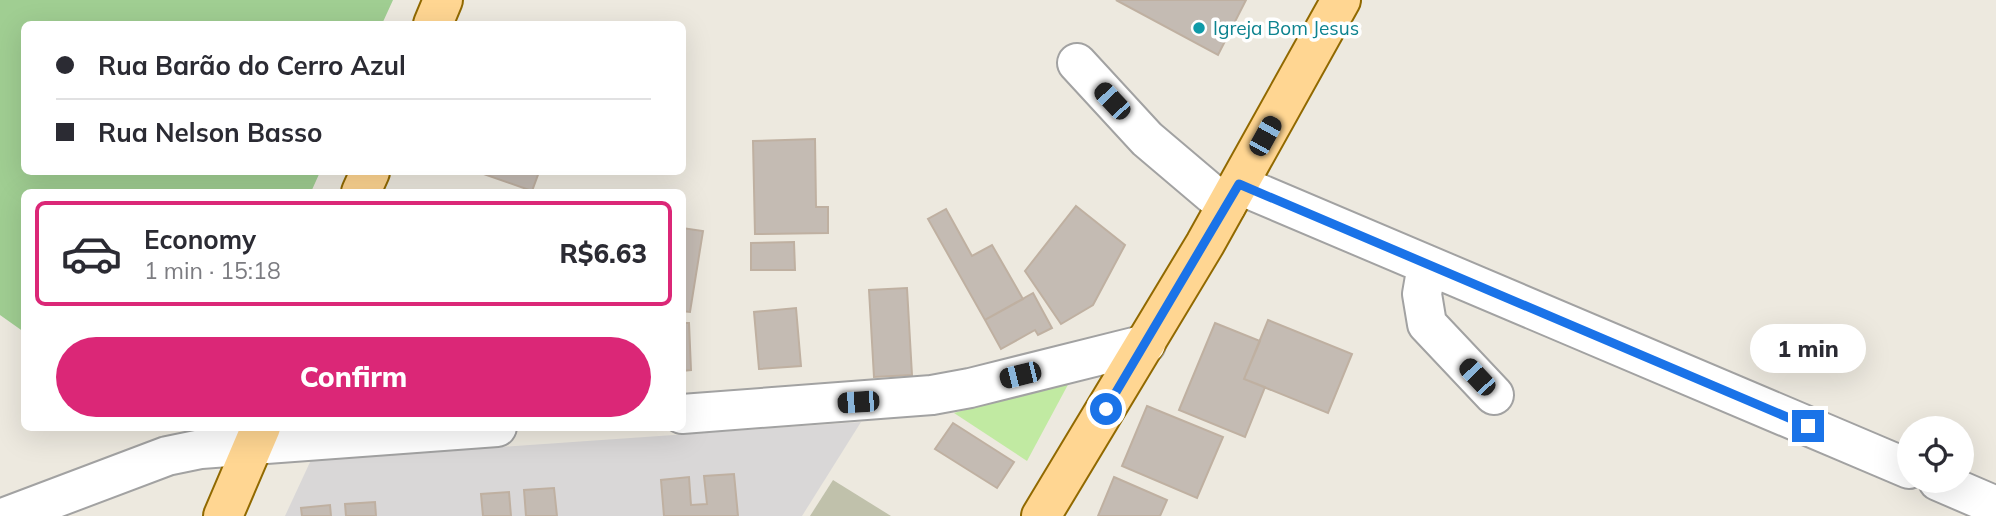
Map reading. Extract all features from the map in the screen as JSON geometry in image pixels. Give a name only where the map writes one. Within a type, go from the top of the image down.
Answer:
[{"type":"main road","points":[[434,21],[443,0]]},
{"type":"main road","points":[[1041,516],[1146,344],[1341,0]]},
{"type":"main road","points":[[223,516],[257,435]]},
{"type":"street","points":[[1077,63],[1147,139],[1232,195],[1427,265],[1897,464]]},
{"type":"street","points":[[1427,265],[1422,294],[1427,324],[1494,395]]},
{"type":"street","points":[[686,414],[932,395],[1146,344]]},
{"type":"street","points":[[9,516],[167,456],[257,435],[377,431]]},
{"type":"street","points":[[1966,493],[1996,506]]},
{"type":"shaded area","points":[[861,422],[802,516],[285,516],[311,460]]},
{"type":"shaded area","points":[[833,480],[891,516],[810,516]]},
{"type":"green space","points":[[0,0],[393,0],[383,21],[21,21],[21,175],[319,175],[312,189],[21,189],[21,330],[0,315]]},
{"type":"green space","points":[[1071,379],[1027,461],[954,413]]},
{"type":"building","name":"Igreja Bom Jesus","points":[[1116,0],[1246,0],[1218,55]]},
{"type":"building","points":[[815,139],[816,207],[828,207],[828,233],[755,234],[753,141]]},
{"type":"building","points":[[487,175],[538,175],[533,189]]},
{"type":"building","points":[[1076,206],[1125,245],[1093,305],[1061,324],[1025,271]]},
{"type":"building","points":[[946,209],[972,256],[992,245],[1023,299],[985,320],[928,219]]},
{"type":"building","points":[[686,229],[703,231],[690,312],[686,312]]},
{"type":"building","points":[[794,242],[795,270],[751,270],[751,243]]},
{"type":"building","points":[[907,288],[912,375],[874,377],[869,290]]},
{"type":"building","points":[[1033,293],[1052,328],[1038,335],[1035,330],[1001,349],[985,320]]},
{"type":"building","points":[[796,308],[801,366],[759,369],[754,312]]},
{"type":"building","points":[[1268,320],[1352,354],[1328,413],[1244,379]]},
{"type":"building","points":[[686,323],[689,323],[691,370],[686,371]]},
{"type":"building","points":[[1215,323],[1260,341],[1244,379],[1265,387],[1245,437],[1179,410]]},
{"type":"building","points":[[1147,406],[1223,437],[1197,498],[1122,466]]},
{"type":"building","points":[[953,423],[1014,462],[997,488],[935,449]]},
{"type":"building","points":[[734,474],[738,516],[664,516],[661,480],[689,477],[691,505],[707,504],[704,476]]},
{"type":"building","points":[[1114,477],[1167,500],[1160,516],[1098,516]]},
{"type":"building","points":[[554,488],[557,516],[526,516],[524,490]]},
{"type":"building","points":[[509,492],[511,516],[483,516],[481,494]]},
{"type":"building","points":[[375,502],[376,516],[346,516],[345,504]]},
{"type":"building","points":[[330,505],[331,516],[302,516],[301,508]]},
{"type":"place","name":"Igreja Bom Jesus","points":[[1199,28]]},
{"type":"route","points":[[1106,409],[1239,184],[1808,426]]}]
